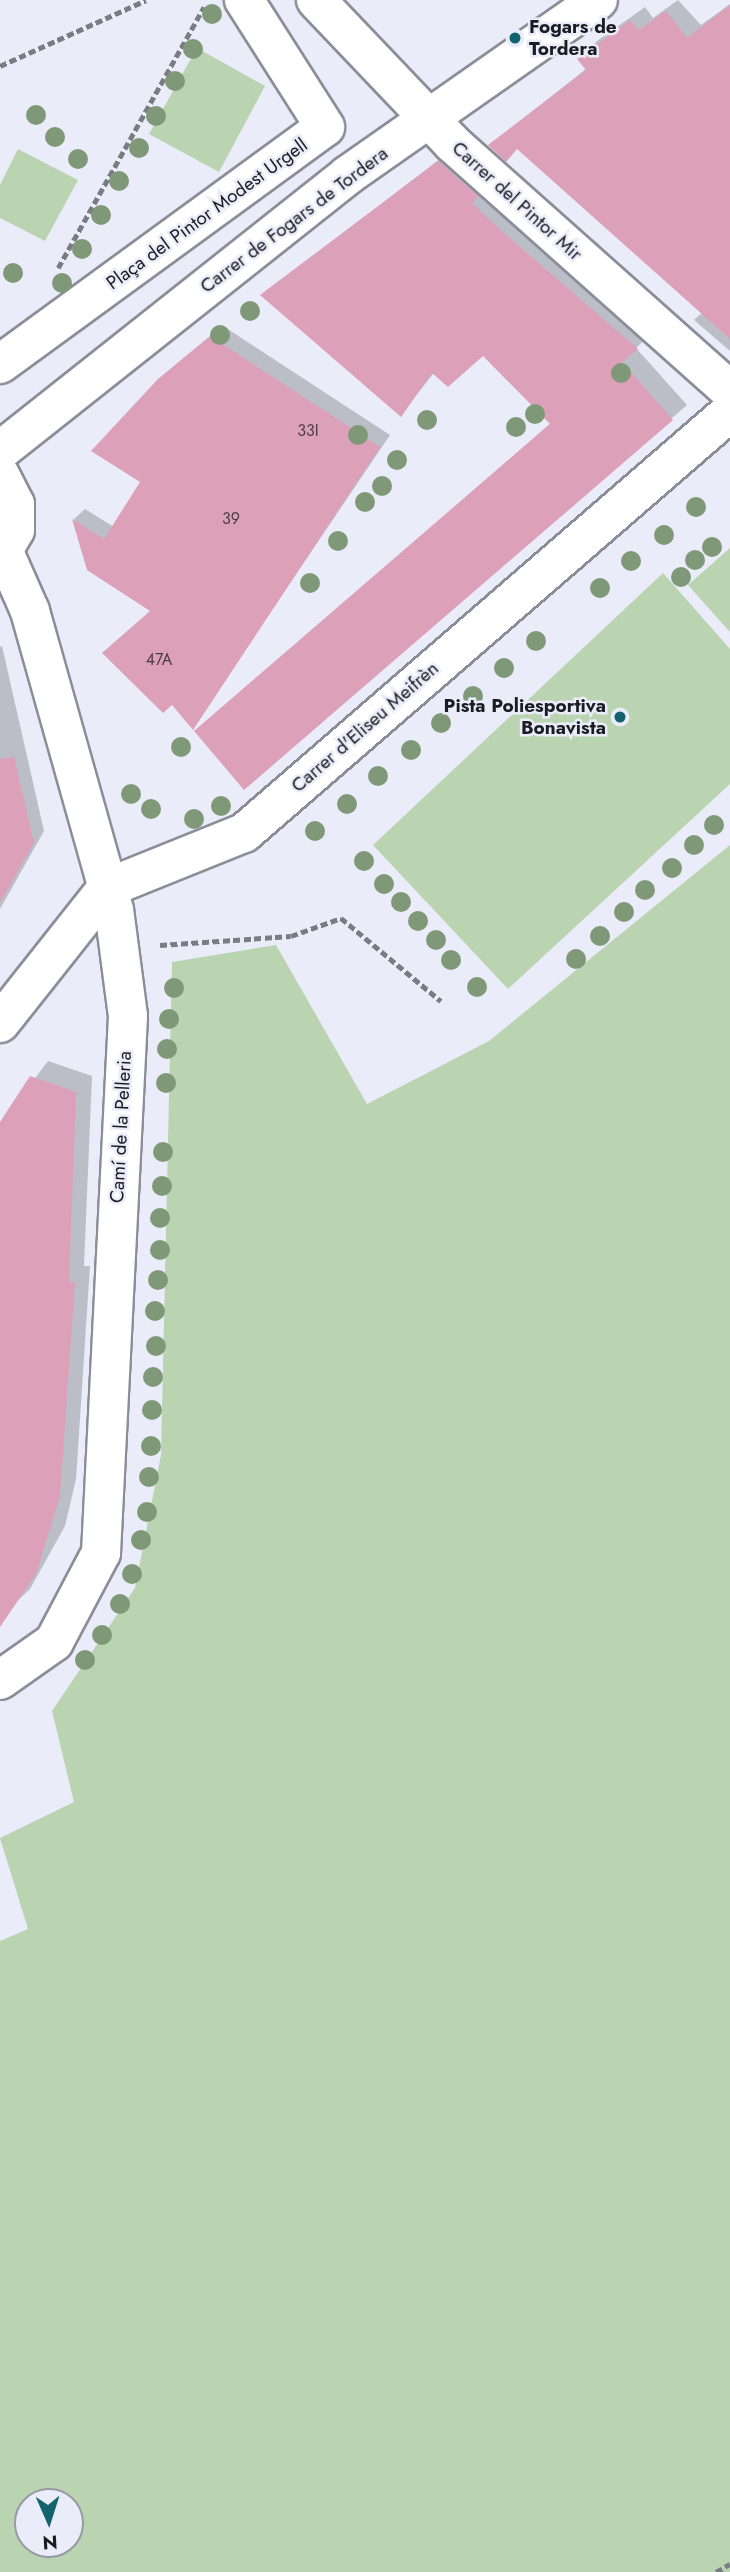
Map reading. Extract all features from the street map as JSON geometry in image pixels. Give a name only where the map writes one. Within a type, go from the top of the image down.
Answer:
[{"type":"street","name":"Plaça del Pintor Modest Urgell","points":[[0,364],[326,127],[244,0]]},
{"type":"street","name":"Carrer del Pintor Mir","points":[[316,0],[429,121],[730,391]]},
{"type":"street","name":"Carrer de Fogars de Tordera","points":[[0,451],[348,175],[429,121],[598,0]]},
{"type":"street","name":"Carrer d'Eliseu Meifrèn","points":[[0,1023],[107,888],[244,833],[730,412]]},
{"type":"street","points":[[0,475],[15,504],[15,530],[2,554]]},
{"type":"street","name":"Camí de la Pelleria","points":[[0,1680],[54,1642],[101,1553],[128,1016],[120,946],[107,888],[30,611],[2,554]]},
{"type":"path","points":[[0,66],[146,0]]},
{"type":"path","points":[[53,276],[208,0]]},
{"type":"path","points":[[120,946],[291,936],[341,918],[441,1001]]},
{"type":"path","points":[[716,2572],[730,2564]]},
{"type":"green space","points":[[197,48],[265,86],[219,172],[149,134]]},
{"type":"green space","points":[[18,149],[78,180],[45,241],[0,218],[0,185]]},
{"type":"green space","points":[[730,548],[730,632],[688,585]]},
{"type":"green space","name":"Pista Poliesportiva Bonavista","points":[[663,573],[730,649],[730,784],[508,989],[373,845]]},
{"type":"green space","points":[[730,845],[730,2572],[0,2572],[0,1941],[28,1929],[0,1838],[74,1802],[52,1711],[135,1588],[161,1455],[172,962],[276,945],[367,1104],[489,1041]]},
{"type":"building","points":[[730,5],[730,339],[517,149],[506,162],[488,145],[586,70],[577,59],[630,20],[639,30],[666,11],[687,38]]},
{"type":"building","points":[[438,161],[478,196],[472,203],[638,349],[622,362],[673,420],[244,790],[194,731],[550,424],[483,356],[448,387],[432,373],[401,417],[260,295]]},
{"type":"building","points":[[210,336],[380,447],[193,730],[172,705],[163,713],[102,653],[150,611],[87,570],[72,519],[104,539],[140,482],[91,451],[158,379]]},
{"type":"building","points":[[14,757],[34,843],[0,902],[0,759]]},
{"type":"building","points":[[30,1076],[76,1092],[69,1282],[75,1282],[60,1496],[36,1574],[0,1627],[0,1122]]},
{"type":"place","name":"Fogars de Tordera","points":[[515,38]]},
{"type":"place","name":"Pista Poliesportiva Bonavista","points":[[620,717]]}]
